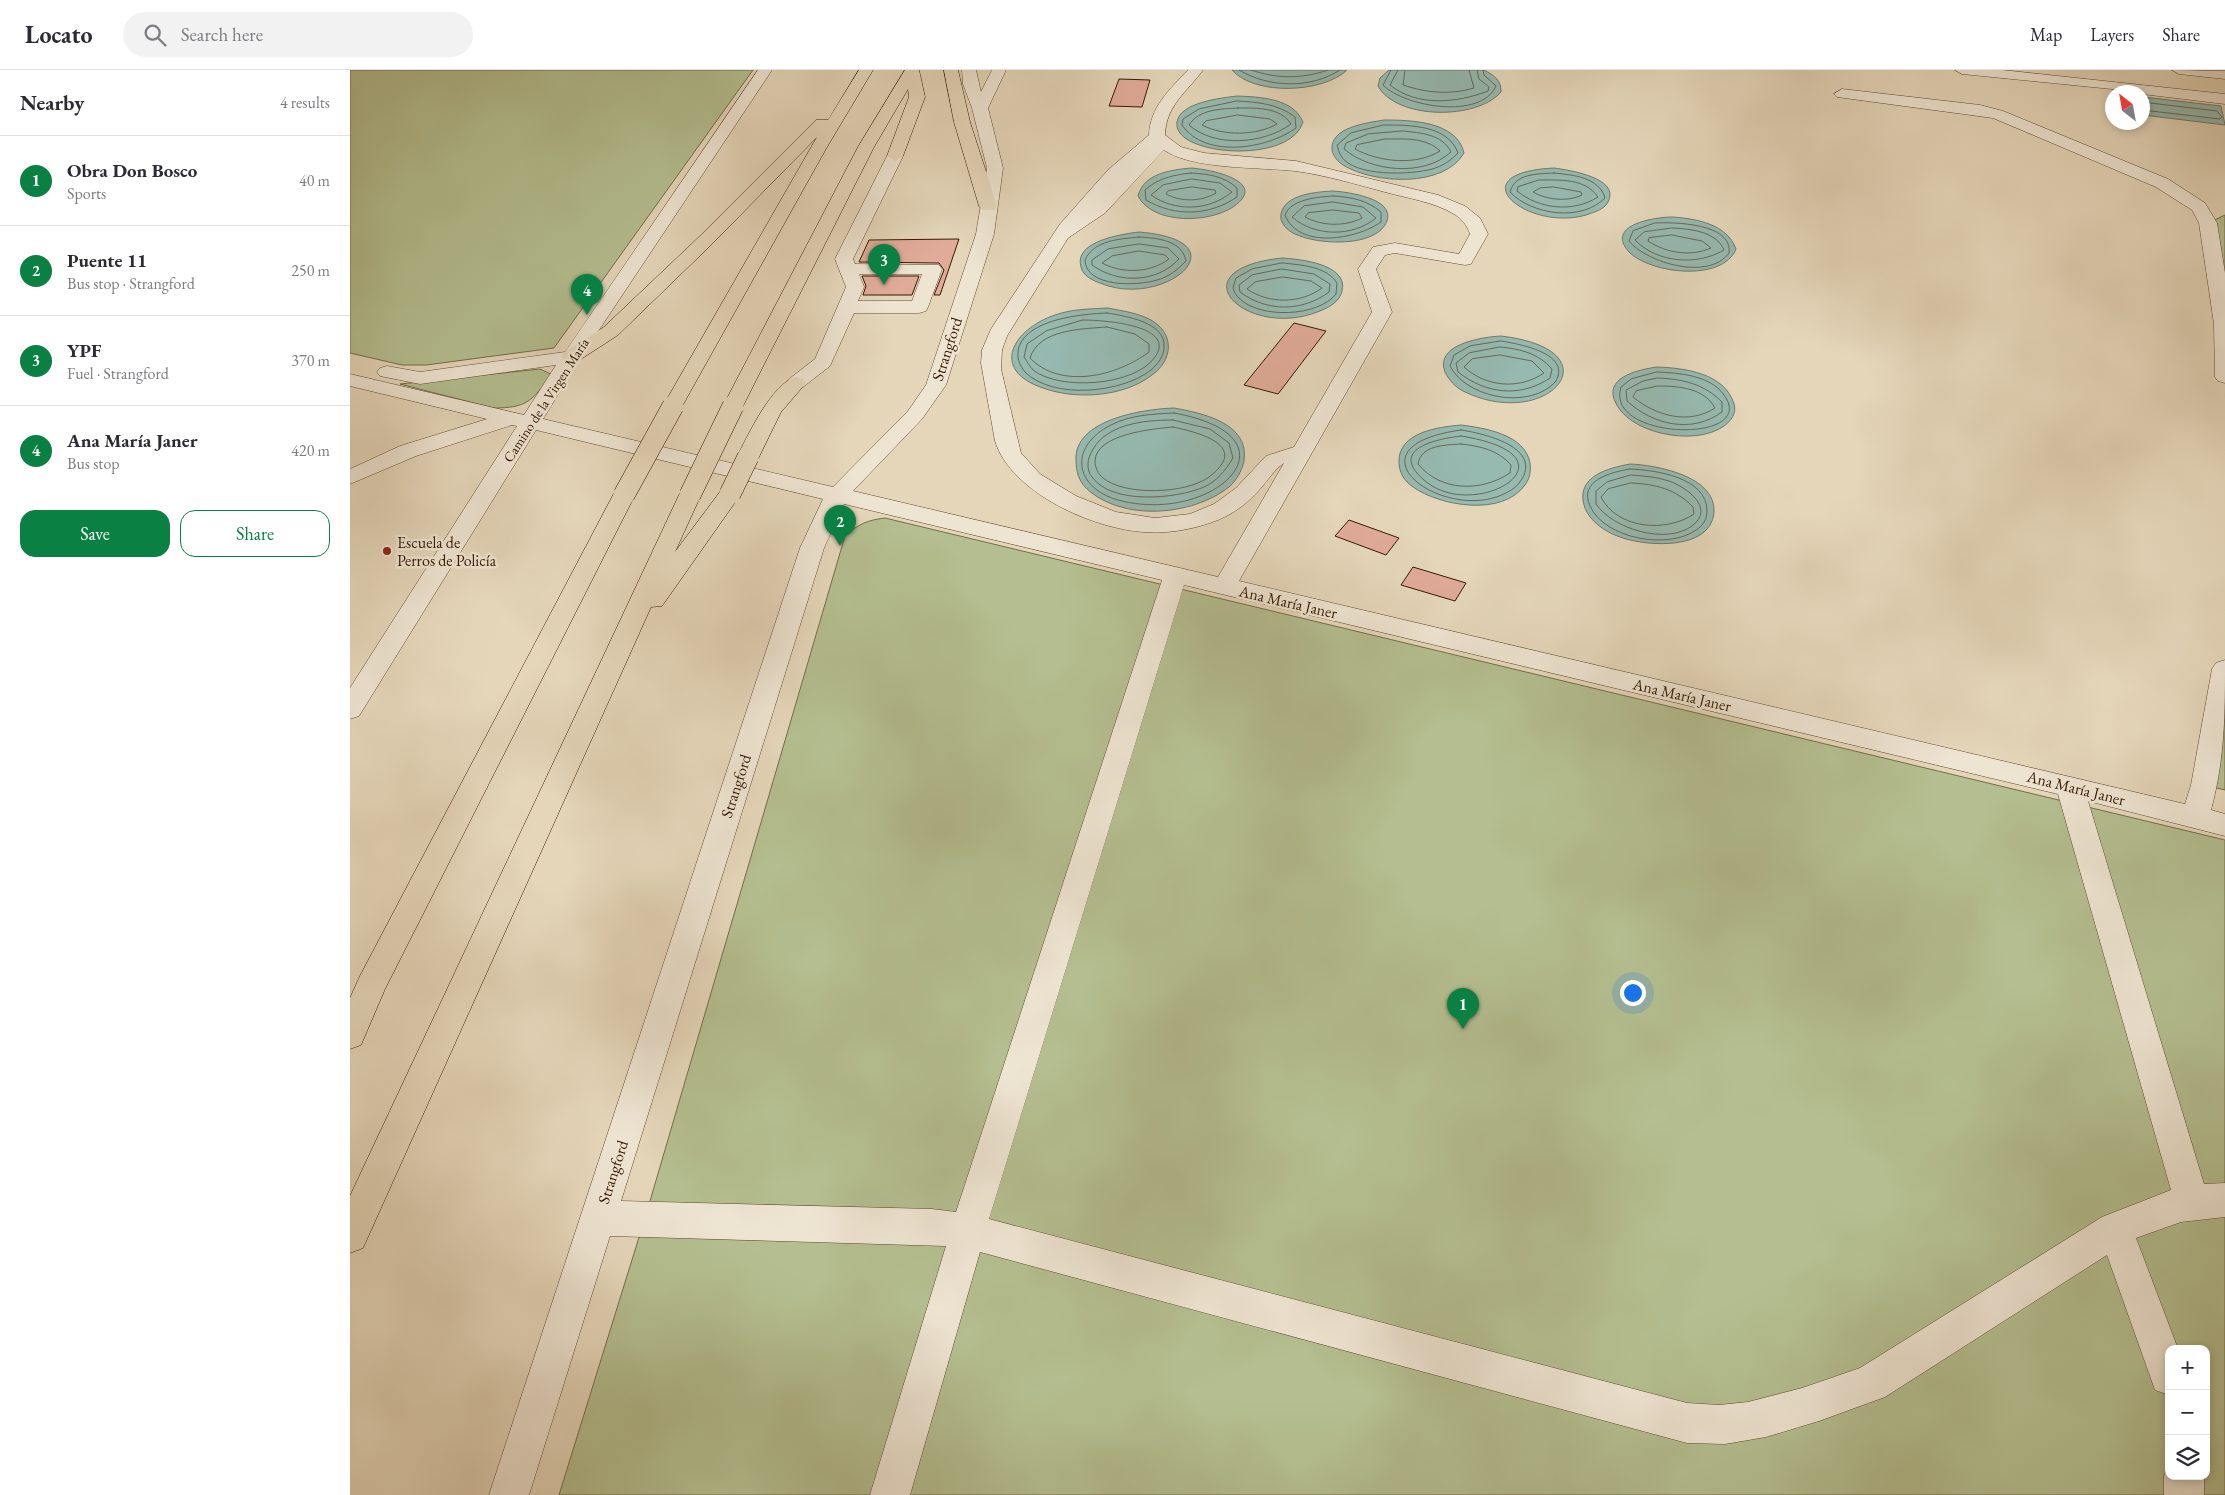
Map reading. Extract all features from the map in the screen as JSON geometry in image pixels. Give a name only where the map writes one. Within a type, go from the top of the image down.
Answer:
[{"type":"highway","points":[[571,357],[611,331],[706,240],[866,70]]},
{"type":"highway","points":[[895,156],[917,96],[913,70]]},
{"type":"highway","points":[[350,1235],[617,650],[732,406],[866,147],[913,70]]},
{"type":"highway","points":[[951,70],[962,122],[988,206]]},
{"type":"highway","points":[[350,1035],[372,986],[624,495],[854,83]]},
{"type":"highway","points":[[617,650],[730,494],[772,410],[796,383]]},
{"type":"highway","points":[[350,1019],[372,986]]},
{"type":"street","name":"Camino de la Virgen María","points":[[350,709],[521,421],[571,357],[765,70]]},
{"type":"street","name":"Strangford","points":[[509,1495],[812,548],[836,496],[915,415],[936,385],[985,234],[995,168],[980,108],[970,84],[969,70]]},
{"type":"street","points":[[980,108],[999,70]]},
{"type":"street","points":[[1196,70],[1163,107],[1156,123],[1158,147],[1099,209],[1062,234],[1003,327],[992,348],[990,366],[1009,452],[1025,472],[1063,499],[1082,509],[1122,522],[1160,526],[1205,517],[1228,506],[1244,494],[1273,459],[1289,452],[1302,452]]},
{"type":"street","points":[[1962,70],[2015,73],[2225,99]]},
{"type":"street","points":[[2179,70],[2225,75]]},
{"type":"street","points":[[1998,114],[1990,103],[1992,90],[2015,73]]},
{"type":"street","points":[[1842,94],[1980,110],[1998,114],[2162,183],[2199,207],[2208,223],[2224,324],[2225,377]]},
{"type":"street","points":[[1157,137],[1175,150],[1203,158],[1296,166],[1323,171],[1432,199],[1459,210],[1474,222],[1479,234],[1465,260],[1396,248],[1379,251],[1367,268],[1382,312],[1224,587]]},
{"type":"street","points":[[796,383],[823,362],[855,287],[844,259],[895,156]]},
{"type":"street","points":[[846,307],[919,308],[933,268],[848,268]]},
{"type":"street","points":[[350,364],[420,378],[571,357]]},
{"type":"street","name":"Ana María Janer","points":[[350,380],[2070,786],[2225,825]]},
{"type":"street","points":[[350,477],[408,451],[521,421]]},
{"type":"street","points":[[890,1495],[968,1232],[1175,575]]},
{"type":"street","points":[[2194,818],[2205,785],[2225,669]]},
{"type":"street","points":[[599,1218],[932,1227],[968,1232],[1687,1423],[1728,1424],[1781,1413],[1837,1396],[1871,1383],[2115,1229],[2154,1211],[2209,1201],[2070,786]]},
{"type":"street","points":[[2115,1229],[2165,1365]]},
{"type":"street","points":[[2184,1480],[2184,1495]]},
{"type":"green space","points":[[350,70],[753,70],[554,348],[426,365],[402,365],[350,353]]},
{"type":"green space","points":[[2225,215],[2225,377],[2208,223]]},
{"type":"green space","points":[[540,369],[551,374],[534,397],[522,404],[505,408],[493,408],[400,384]]},
{"type":"green space","points":[[885,518],[2225,840],[2225,1495],[559,1495],[645,1218],[845,536],[854,528],[868,521]]},
{"type":"green space","points":[[2225,669],[2225,790],[2205,785]]},
{"type":"water","points":[[1232,70],[1347,70],[1336,78],[1322,83],[1306,87],[1289,88],[1256,84]]},
{"type":"water","points":[[1389,70],[1484,70],[1497,79],[1501,92],[1490,101],[1474,108],[1438,112],[1419,110],[1402,105],[1388,97],[1378,86],[1380,78]]},
{"type":"water","points":[[1237,96],[1265,98],[1284,103],[1298,114],[1303,122],[1296,134],[1284,142],[1268,148],[1250,151],[1213,149],[1197,144],[1181,135],[1177,122],[1180,115],[1186,110],[1202,102]]},
{"type":"water","points":[[2150,98],[2221,106],[2225,125],[2150,116]]},
{"type":"water","points":[[1384,120],[1419,122],[1442,128],[1460,142],[1464,153],[1454,164],[1441,172],[1425,177],[1408,179],[1372,176],[1356,171],[1338,161],[1332,150],[1333,142],[1337,136],[1351,128]]},
{"type":"water","points":[[1191,168],[1233,178],[1241,183],[1245,190],[1243,198],[1233,207],[1223,212],[1210,216],[1182,218],[1156,212],[1145,205],[1138,196],[1146,182],[1159,174]]},
{"type":"water","points":[[1554,168],[1581,173],[1601,181],[1607,187],[1610,194],[1606,205],[1586,215],[1564,218],[1542,216],[1524,209],[1511,200],[1506,190],[1509,180],[1525,172]]},
{"type":"water","points":[[1333,191],[1368,198],[1384,207],[1388,213],[1387,221],[1381,230],[1372,236],[1359,240],[1331,242],[1305,238],[1287,229],[1281,214],[1288,202],[1302,195]]},
{"type":"water","points":[[1673,217],[1701,221],[1718,228],[1732,241],[1736,249],[1729,260],[1717,266],[1702,270],[1686,271],[1653,265],[1639,260],[1629,252],[1623,242],[1623,235],[1628,229],[1645,221]]},
{"type":"water","points":[[1139,232],[1171,238],[1187,248],[1191,259],[1184,271],[1169,281],[1148,288],[1124,289],[1097,282],[1084,273],[1081,267],[1081,258],[1084,251],[1092,245],[1101,240]]},
{"type":"water","points":[[1282,258],[1310,262],[1331,269],[1342,282],[1342,291],[1339,298],[1320,311],[1293,318],[1268,317],[1247,311],[1233,300],[1227,288],[1231,276],[1249,265]]},
{"type":"water","points":[[1108,308],[1130,312],[1151,320],[1164,332],[1168,347],[1167,355],[1159,369],[1152,375],[1128,388],[1114,392],[1085,395],[1056,392],[1043,388],[1026,380],[1016,371],[1012,361],[1013,350],[1028,330],[1040,321],[1061,313]]},
{"type":"water","points":[[1501,336],[1537,344],[1557,356],[1563,371],[1558,384],[1543,396],[1521,402],[1494,401],[1463,391],[1450,380],[1445,372],[1444,362],[1447,355],[1453,349],[1472,340]]},
{"type":"water","points":[[1657,367],[1702,374],[1722,385],[1734,404],[1735,411],[1731,419],[1724,426],[1696,436],[1663,433],[1632,421],[1621,411],[1614,399],[1613,391],[1615,385],[1627,375]]},
{"type":"water","points":[[1174,408],[1198,413],[1222,422],[1240,437],[1244,448],[1244,461],[1238,476],[1229,487],[1214,497],[1196,504],[1177,509],[1157,511],[1137,510],[1118,506],[1101,499],[1086,488],[1078,476],[1076,461],[1078,447],[1086,435],[1098,426],[1129,414]]},
{"type":"water","points":[[1461,425],[1502,434],[1520,445],[1527,453],[1530,463],[1529,477],[1525,485],[1515,495],[1487,505],[1454,503],[1425,494],[1410,485],[1405,479],[1401,473],[1399,462],[1400,452],[1405,444],[1421,433],[1442,427]]},
{"type":"water","points":[[1630,464],[1669,470],[1696,482],[1706,490],[1712,500],[1714,513],[1710,525],[1701,534],[1690,540],[1661,544],[1623,538],[1599,526],[1586,511],[1583,495],[1585,487],[1596,475]]},
{"type":"building","points":[[1119,79],[1150,80],[1142,107],[1109,106]]},
{"type":"building","points":[[959,239],[940,295],[934,295],[944,270],[939,263],[859,262],[869,240]]},
{"type":"building","points":[[862,276],[919,276],[912,295],[863,295],[866,286]]},
{"type":"building","points":[[1294,323],[1326,331],[1278,394],[1244,385]]},
{"type":"building","points":[[1349,520],[1399,538],[1386,555],[1335,536]]},
{"type":"building","points":[[1413,567],[1466,583],[1455,601],[1401,585]]},
{"type":"place","name":"YPF","points":[[884,285]]},
{"type":"place","name":"Ana María Janer","points":[[587,315]]},
{"type":"place","name":"Puente 11","points":[[840,546]]},
{"type":"place","name":"Escuela de Perros de Policía","points":[[387,551]]},
{"type":"place","name":"Obra Don Bosco","points":[[1463,1029]]}]
